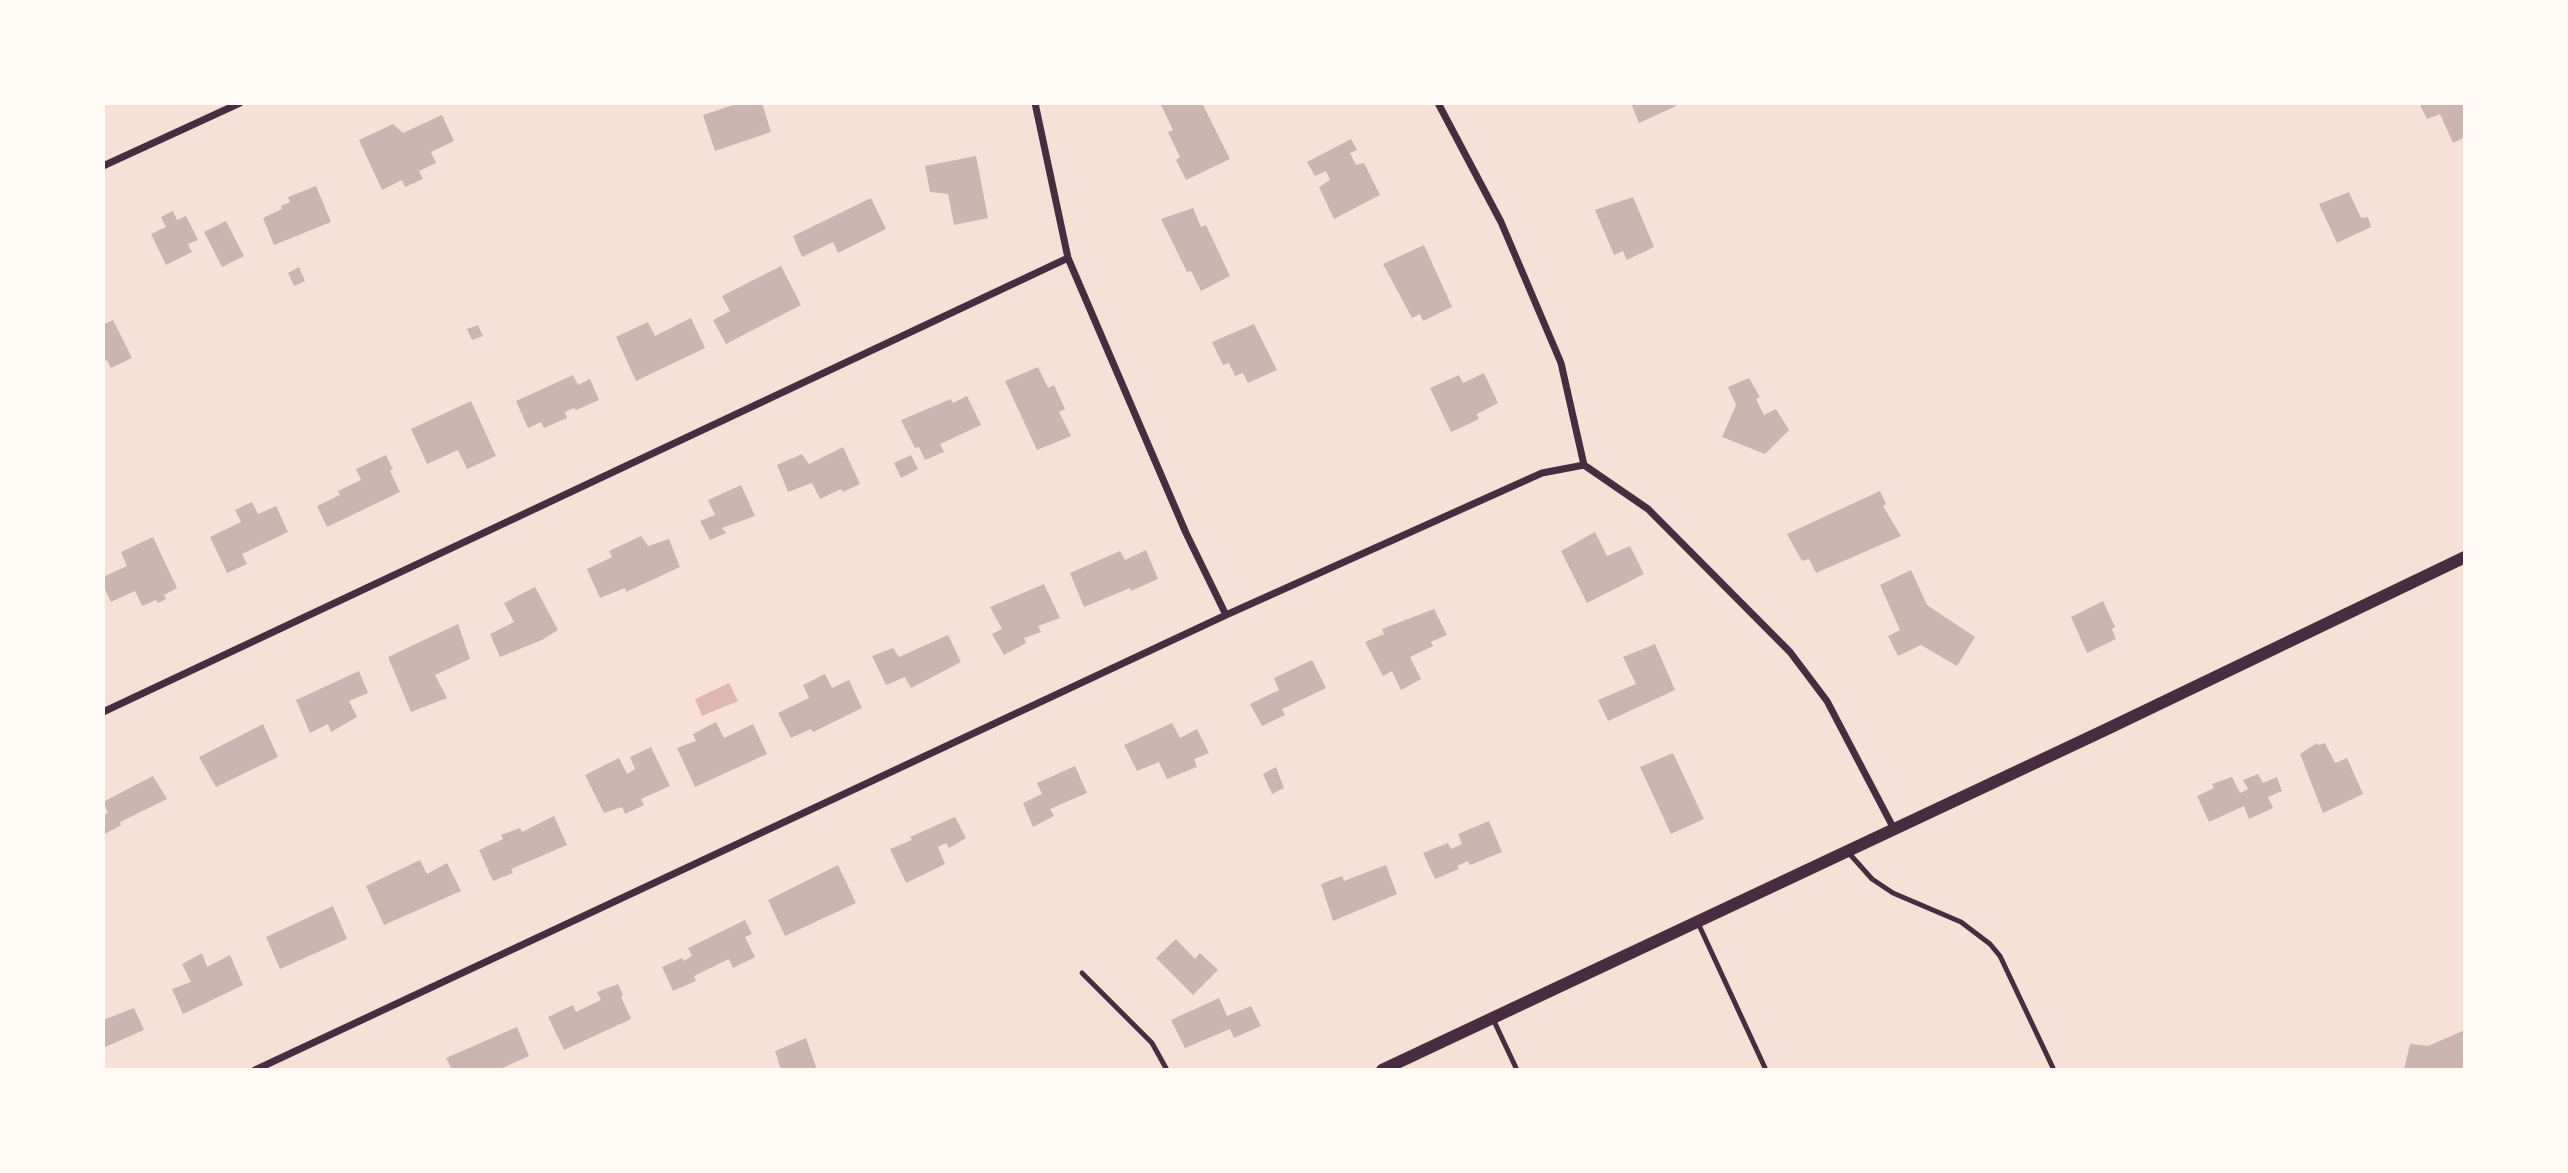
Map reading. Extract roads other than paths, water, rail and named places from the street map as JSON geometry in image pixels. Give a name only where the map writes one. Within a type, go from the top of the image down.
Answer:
[{"type":"street","points":[[103,166],[240,103]]},
{"type":"street","points":[[1035,103],[1068,258],[1186,533],[1226,615]]},
{"type":"street","points":[[1438,103],[1501,222],[1561,363],[1584,466]]},
{"type":"street","points":[[103,712],[1068,258]]},
{"type":"street","points":[[255,1070],[1226,615],[1542,473],[1584,466],[1648,509],[1790,652],[1828,701],[1894,829]]},
{"type":"street","points":[[1382,1070],[2465,557]]},
{"type":"lane","points":[[1847,851],[1872,879],[1894,892],[1961,922],[1990,944],[2000,956],[2054,1070]]},
{"type":"lane","points":[[1698,921],[1766,1070]]},
{"type":"lane","points":[[1082,973],[1152,1043],[1167,1070]]},
{"type":"lane","points":[[1493,1018],[1517,1070]]}]
